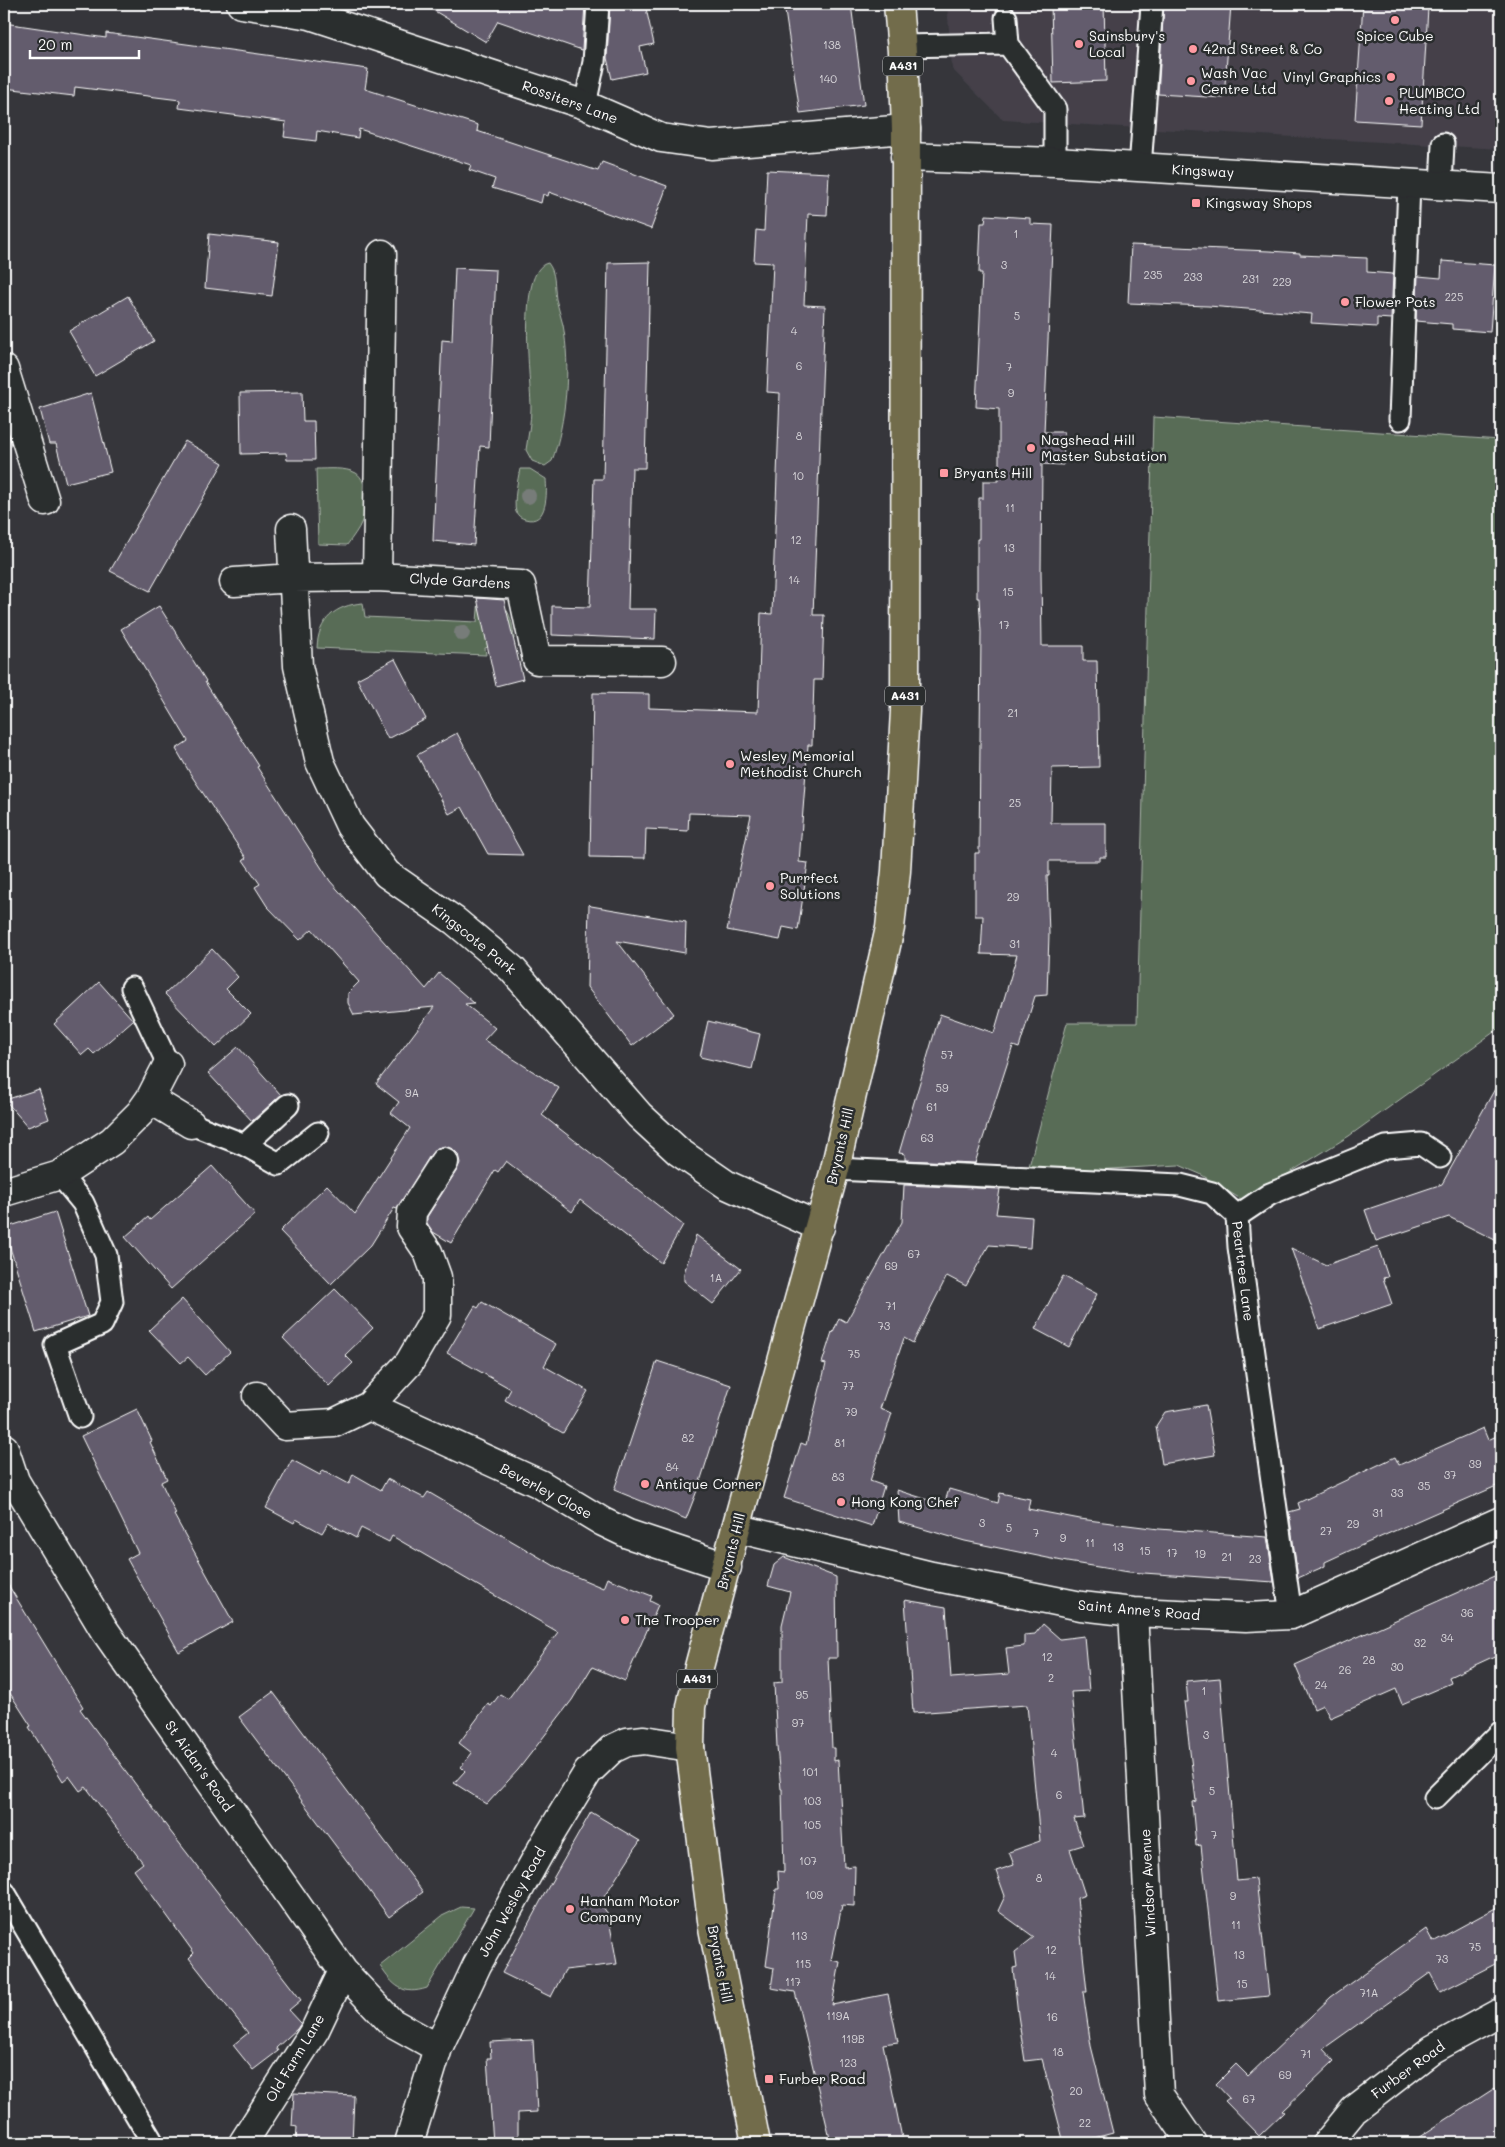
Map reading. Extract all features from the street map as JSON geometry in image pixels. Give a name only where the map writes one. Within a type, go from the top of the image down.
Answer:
[{"type":"main road","name":"A431","points":[[898,4],[906,129]]},
{"type":"main road","name":"Bryants Hill","points":[[756,2143],[713,1928],[690,1747],[691,1707],[736,1528],[835,1169],[890,928],[896,871],[905,711],[906,129]]},
{"type":"street","name":"Rossiters Lane","points":[[240,4],[310,15],[585,105],[661,138],[711,145],[906,129]]},
{"type":"street","name":"Kingsway","points":[[905,157],[1055,162],[1501,189]]},
{"type":"street","points":[[377,577],[382,254]]},
{"type":"street","points":[[4,369],[45,501]]},
{"type":"street","name":"Kingscote Park","points":[[291,529],[294,623],[298,666],[320,762],[350,826],[387,874],[455,920],[512,969],[639,1115],[680,1152],[727,1185],[820,1227]]},
{"type":"street","name":"Clyde Gardens","points":[[294,578],[377,577],[521,585],[537,660],[662,661]]},
{"type":"street","points":[[234,582],[294,578]]},
{"type":"street","points":[[4,1192],[60,1175],[112,1141],[140,1113],[150,1099],[168,1064]]},
{"type":"street","points":[[150,1099],[191,1124]]},
{"type":"street","points":[[257,1396],[286,1426],[334,1423],[369,1406],[409,1363],[437,1315],[438,1277],[428,1252],[411,1227],[412,1212],[444,1162]]},
{"type":"street","name":"Beverley Close","points":[[369,1406],[540,1484],[603,1522],[628,1534],[727,1567]]},
{"type":"street","name":"St Aidan's Road","points":[[4,1448],[9,1484],[103,1628],[342,1971],[391,2022],[438,2048]]},
{"type":"street","name":"Saint Anne's Road","points":[[736,1528],[932,1576],[1080,1606],[1133,1612],[1246,1617],[1290,1615],[1501,1521]]},
{"type":"street","name":"Windsor Avenue","points":[[1133,1612],[1159,2095],[1192,2143]]},
{"type":"street","name":"John Wesley Road","points":[[409,2143],[438,2048],[492,1936],[588,1772],[612,1748],[627,1742],[644,1740],[690,1747]]},
{"type":"street","name":"Old Farm Lane","points":[[243,2143],[315,2030],[342,1971]]},
{"type":"street","name":"Furber Road","points":[[1327,2143],[1354,2110],[1425,2055],[1501,2012]]},
{"type":"lane","points":[[585,105],[594,62],[598,4]]},
{"type":"lane","points":[[1140,168],[1152,4]]},
{"type":"lane","points":[[1006,18],[1008,44],[1055,109],[1055,162]]},
{"type":"lane","points":[[902,46],[1008,44]]},
{"type":"lane","points":[[1441,186],[1443,144]]},
{"type":"lane","points":[[1400,419],[1409,184]]},
{"type":"lane","points":[[132,988],[168,1064]]},
{"type":"lane","points":[[244,1145],[288,1105]]},
{"type":"lane","points":[[191,1124],[244,1145],[279,1164],[318,1132]]},
{"type":"lane","points":[[1237,1216],[1270,1194],[1386,1146],[1421,1144],[1440,1157]]},
{"type":"lane","name":"Peartree Lane","points":[[835,1169],[1180,1185],[1212,1193],[1237,1216],[1239,1247],[1290,1615]]},
{"type":"lane","points":[[60,1175],[83,1204],[106,1255],[112,1302],[102,1324],[55,1345],[80,1417]]},
{"type":"lane","points":[[1435,1798],[1501,1732]]},
{"type":"lane","points":[[4,1892],[153,2143]]},
{"type":"shaded area","points":[[947,4],[1501,4],[1501,149],[1003,120],[952,69]]},
{"type":"green space","points":[[548,263],[554,275],[556,299],[563,325],[567,376],[564,412],[557,446],[552,461],[545,466],[532,461],[526,450],[531,408],[528,353],[529,305],[532,285],[538,270]]},
{"type":"green space","points":[[1153,417],[1501,440],[1501,1027],[1349,1136],[1244,1201],[1200,1174],[1179,1165],[1027,1174],[1067,1023],[1137,1023]]},
{"type":"green space","points":[[316,469],[352,471],[363,482],[365,502],[362,521],[347,545],[318,544]]},
{"type":"green space","points":[[520,469],[530,469],[546,479],[544,507],[538,518],[533,520],[522,518],[516,512],[515,497]]},
{"type":"green space","points":[[479,597],[496,601],[502,605],[512,622],[513,630],[514,639],[485,648],[486,655],[317,648],[318,638],[325,622],[336,611],[353,604],[363,603],[365,617],[477,622]]},
{"type":"green space","points":[[461,1907],[474,1908],[427,1988],[411,1991],[394,1984],[380,1966],[442,1916]]},
{"type":"building","points":[[423,4],[585,4],[582,50],[498,21],[486,42]]},
{"type":"building","points":[[610,4],[645,4],[654,44],[640,47],[646,72],[612,79],[607,58]]},
{"type":"building","points":[[784,4],[851,4],[864,105],[800,113]]},
{"type":"building","name":"Sainsbury's Local","points":[[1051,4],[1104,4],[1106,81],[1053,83]]},
{"type":"building","points":[[1164,4],[1231,4],[1224,98],[1158,94]]},
{"type":"building","points":[[1363,4],[1428,8],[1421,124],[1355,120]]},
{"type":"building","points":[[4,23],[106,38],[106,33],[368,69],[365,89],[478,125],[477,131],[598,171],[602,162],[667,186],[651,229],[549,192],[548,196],[543,194],[541,203],[492,188],[495,179],[469,170],[471,165],[359,129],[358,138],[317,131],[316,141],[284,137],[286,122],[179,108],[180,100],[75,87],[74,96],[4,88]]},
{"type":"building","points":[[767,170],[829,173],[827,215],[808,214],[804,305],[825,306],[813,615],[824,615],[822,680],[814,680],[812,745],[808,745],[799,862],[808,863],[798,930],[783,927],[780,940],[727,930],[751,815],[689,813],[688,831],[646,829],[645,858],[590,857],[593,693],[649,694],[649,708],[758,712],[761,613],[772,614],[780,393],[767,392],[773,263],[754,262],[756,230],[764,231]]},
{"type":"building","points":[[986,215],[1030,218],[1030,224],[1053,225],[1044,432],[1064,432],[1063,465],[1042,464],[1042,646],[1083,646],[1083,661],[1097,661],[1099,767],[1052,768],[1051,823],[1106,823],[1106,857],[1100,857],[1100,861],[1049,861],[1049,876],[1047,876],[1049,934],[1047,995],[1035,996],[1019,1048],[1013,1046],[975,1163],[905,1160],[905,1154],[899,1153],[940,1014],[994,1033],[1017,955],[981,954],[983,916],[975,916],[975,853],[979,853],[981,632],[979,598],[977,598],[977,539],[979,539],[979,498],[983,498],[983,481],[999,481],[999,409],[976,407],[982,273],[979,273],[981,223],[985,223]]},
{"type":"building","points":[[209,234],[279,242],[272,296],[205,288]]},
{"type":"building","points":[[1131,245],[1269,251],[1300,253],[1300,255],[1367,258],[1367,272],[1393,274],[1391,319],[1377,318],[1377,327],[1311,323],[1312,314],[1208,306],[1128,303]]},
{"type":"building","points":[[1442,261],[1495,265],[1490,332],[1452,329],[1452,324],[1416,321],[1418,276],[1441,278]]},
{"type":"building","points":[[650,262],[645,468],[632,468],[628,609],[656,609],[655,639],[552,635],[552,606],[590,607],[594,479],[603,479],[608,263]]},
{"type":"building","points":[[455,268],[496,270],[489,447],[480,446],[474,545],[433,541],[442,340],[452,341]]},
{"type":"building","points":[[128,296],[154,341],[95,376],[69,331]]},
{"type":"building","points":[[302,392],[303,421],[314,421],[315,460],[287,460],[286,453],[241,454],[240,393]]},
{"type":"building","points":[[91,393],[111,472],[66,483],[56,444],[49,444],[40,409]]},
{"type":"building","points":[[185,441],[223,463],[150,591],[110,571]]},
{"type":"building","points":[[477,598],[504,600],[523,679],[496,686]]},
{"type":"building","points":[[159,606],[259,766],[257,767],[330,881],[426,989],[439,973],[474,1003],[465,1004],[495,1028],[484,1040],[559,1088],[542,1115],[683,1225],[661,1263],[580,1200],[572,1212],[506,1161],[498,1172],[495,1170],[451,1243],[433,1232],[427,1223],[427,1217],[460,1163],[458,1154],[453,1149],[445,1146],[437,1148],[431,1154],[397,1209],[394,1208],[371,1245],[331,1284],[280,1231],[327,1185],[355,1214],[410,1128],[391,1113],[399,1102],[376,1084],[434,1007],[354,1015],[348,1003],[348,993],[359,982],[312,929],[300,940],[267,906],[255,887],[260,884],[243,860],[246,858],[176,749],[188,741],[121,629]]},
{"type":"building","points":[[395,659],[426,719],[388,739],[357,679]]},
{"type":"building","points":[[457,733],[523,855],[488,854],[462,807],[449,814],[417,755]]},
{"type":"building","points":[[589,904],[591,906],[686,922],[685,953],[617,941],[674,1014],[632,1046],[587,987]]},
{"type":"building","points":[[212,949],[238,977],[226,989],[251,1014],[216,1047],[165,994]]},
{"type":"building","points":[[99,982],[133,1020],[94,1054],[89,1049],[82,1055],[54,1024]]},
{"type":"building","points":[[708,1021],[760,1034],[752,1069],[700,1057]]},
{"type":"building","points":[[238,1047],[281,1095],[252,1121],[208,1073]]},
{"type":"building","points":[[1501,1078],[1501,1243],[1449,1217],[1376,1241],[1365,1210],[1442,1184]]},
{"type":"building","points":[[39,1089],[49,1119],[28,1127],[5,1100]]},
{"type":"building","points":[[212,1166],[255,1214],[171,1289],[125,1237],[148,1217],[150,1220]]},
{"type":"building","points":[[904,1185],[1000,1189],[996,1214],[1032,1217],[1030,1248],[989,1245],[966,1286],[947,1276],[913,1343],[904,1338],[880,1409],[892,1413],[870,1481],[884,1486],[872,1526],[784,1498],[801,1443],[806,1445],[826,1364],[822,1363],[832,1332],[839,1318],[846,1322],[902,1222]]},
{"type":"building","points":[[55,1212],[88,1316],[36,1332],[4,1228]]},
{"type":"building","points":[[696,1235],[741,1269],[713,1304],[684,1281],[684,1273]]},
{"type":"building","points":[[1378,1247],[1388,1277],[1383,1278],[1392,1304],[1319,1329],[1291,1248],[1326,1265]]},
{"type":"building","points":[[1063,1276],[1097,1294],[1069,1347],[1035,1329]]},
{"type":"building","points":[[335,1289],[373,1328],[345,1355],[353,1363],[329,1386],[283,1338]]},
{"type":"building","points":[[182,1299],[230,1352],[205,1375],[188,1357],[181,1363],[149,1330]]},
{"type":"building","points":[[482,1302],[556,1344],[544,1366],[588,1391],[563,1433],[505,1400],[511,1389],[447,1353],[475,1306],[478,1308]]},
{"type":"building","points":[[657,1361],[731,1385],[698,1488],[686,1519],[614,1490]]},
{"type":"building","points":[[1206,1405],[1215,1455],[1162,1464],[1156,1426],[1165,1412]]},
{"type":"building","points":[[137,1409],[167,1479],[161,1482],[176,1514],[174,1515],[233,1622],[179,1652],[127,1559],[138,1553],[81,1436]]},
{"type":"building","points":[[1483,1428],[1488,1440],[1501,1434],[1501,1484],[1325,1562],[1325,1566],[1298,1578],[1289,1512],[1300,1509],[1298,1503],[1395,1457],[1399,1465]]},
{"type":"building","points":[[292,1460],[320,1475],[323,1470],[349,1484],[353,1474],[381,1490],[387,1479],[424,1498],[428,1492],[563,1571],[603,1588],[607,1578],[652,1596],[650,1601],[658,1605],[625,1681],[592,1667],[572,1700],[518,1770],[487,1804],[454,1783],[465,1771],[461,1767],[472,1753],[459,1743],[488,1704],[491,1706],[500,1694],[508,1699],[558,1632],[392,1536],[389,1542],[361,1528],[356,1538],[328,1523],[322,1533],[296,1519],[294,1523],[266,1508]]},
{"type":"building","points":[[949,1489],[998,1503],[1000,1493],[1030,1499],[1028,1509],[1080,1519],[1159,1529],[1267,1537],[1274,1582],[1129,1572],[1067,1562],[965,1541],[899,1522],[897,1490],[944,1505]]},
{"type":"building","points":[[784,1557],[836,1577],[837,1658],[828,1658],[832,1748],[834,1748],[834,1761],[838,1760],[844,1867],[855,1866],[854,1906],[842,1905],[831,1960],[840,1962],[832,2005],[888,1994],[898,2042],[883,2044],[903,2143],[831,2143],[795,1992],[771,1988],[774,1968],[766,1966],[776,1889],[779,1889],[778,1871],[784,1872],[782,1789],[777,1747],[774,1683],[782,1682],[782,1625],[790,1592],[768,1586],[774,1565]]},
{"type":"building","points":[[1501,1573],[1501,1653],[1449,1677],[1451,1683],[1402,1704],[1396,1689],[1330,1718],[1323,1705],[1314,1709],[1295,1665]]},
{"type":"building","points":[[4,1578],[83,1707],[80,1709],[170,1831],[301,2000],[289,2010],[301,2023],[297,2029],[276,2048],[278,2051],[253,2070],[233,2045],[248,2033],[189,1958],[194,1953],[134,1870],[143,1863],[86,1787],[80,1791],[69,1776],[63,1781],[4,1684]]},
{"type":"building","points":[[905,1600],[946,1607],[951,1678],[1009,1674],[1006,1648],[1024,1646],[1024,1635],[1035,1634],[1043,1624],[1060,1639],[1084,1636],[1089,1691],[1071,1692],[1084,1818],[1074,1819],[1083,1845],[1070,1849],[1085,1895],[1077,1898],[1087,1992],[1083,1992],[1091,2046],[1113,2133],[1075,2143],[1064,2143],[1042,2059],[1025,2061],[1013,1968],[1017,1967],[1015,1952],[1034,1937],[998,1911],[1005,1896],[996,1871],[1014,1865],[1009,1852],[1040,1841],[1027,1705],[913,1713]]},
{"type":"building","points":[[1220,1678],[1237,1881],[1256,1879],[1269,1996],[1218,2001],[1201,1845],[1196,1846],[1192,1802],[1196,1801],[1184,1702],[1188,1702],[1186,1681]]},
{"type":"building","points":[[273,1692],[423,1892],[389,1917],[239,1717]]},
{"type":"building","name":"Hanham Motor Company","points":[[591,1812],[640,1841],[600,1903],[608,1914],[617,1964],[565,1970],[551,1997],[502,1973]]},
{"type":"building","points":[[1501,1905],[1501,1961],[1440,1992],[1430,1973],[1323,2049],[1334,2061],[1259,2136],[1225,2101],[1229,2098],[1216,2084],[1236,2064],[1248,2076],[1331,1997],[1426,1929],[1433,1942]]},
{"type":"building","points":[[533,2040],[537,2112],[518,2113],[518,2143],[493,2143],[487,2058],[491,2058],[490,2042]]},
{"type":"building","points":[[1501,2084],[1501,2143],[1410,2143]]},
{"type":"building","points":[[294,2093],[354,2096],[352,2143],[296,2143],[297,2127],[292,2126]]},
{"type":"place","name":"Spice Cube","points":[[1395,20]]},
{"type":"place","name":"Sainsbury's Local","points":[[1079,44]]},
{"type":"place","name":"42nd Street & Co","points":[[1193,49]]},
{"type":"place","name":"Vinyl Graphics","points":[[1391,77]]},
{"type":"place","name":"Wash Vac Centre Ltd","points":[[1191,81]]},
{"type":"place","name":"PLUMBCO Heating Ltd","points":[[1389,101]]},
{"type":"place","name":"Kingsway Shops","points":[[1196,203]]},
{"type":"place","name":"Flower Pots","points":[[1345,302]]},
{"type":"place","name":"Nagshead Hill Master Substation","points":[[1031,448]]},
{"type":"place","name":"Bryants Hill","points":[[944,473]]},
{"type":"place","name":"Wesley Memorial Methodist Church","points":[[730,764]]},
{"type":"place","name":"Purrfect Solutions","points":[[770,886]]},
{"type":"place","name":"Antique Corner","points":[[645,1484]]},
{"type":"place","name":"Hong Kong Chef","points":[[841,1502]]},
{"type":"place","name":"The Trooper","points":[[625,1620]]},
{"type":"place","name":"Hanham Motor Company","points":[[570,1909]]},
{"type":"place","name":"Furber Road","points":[[769,2079]]}]
